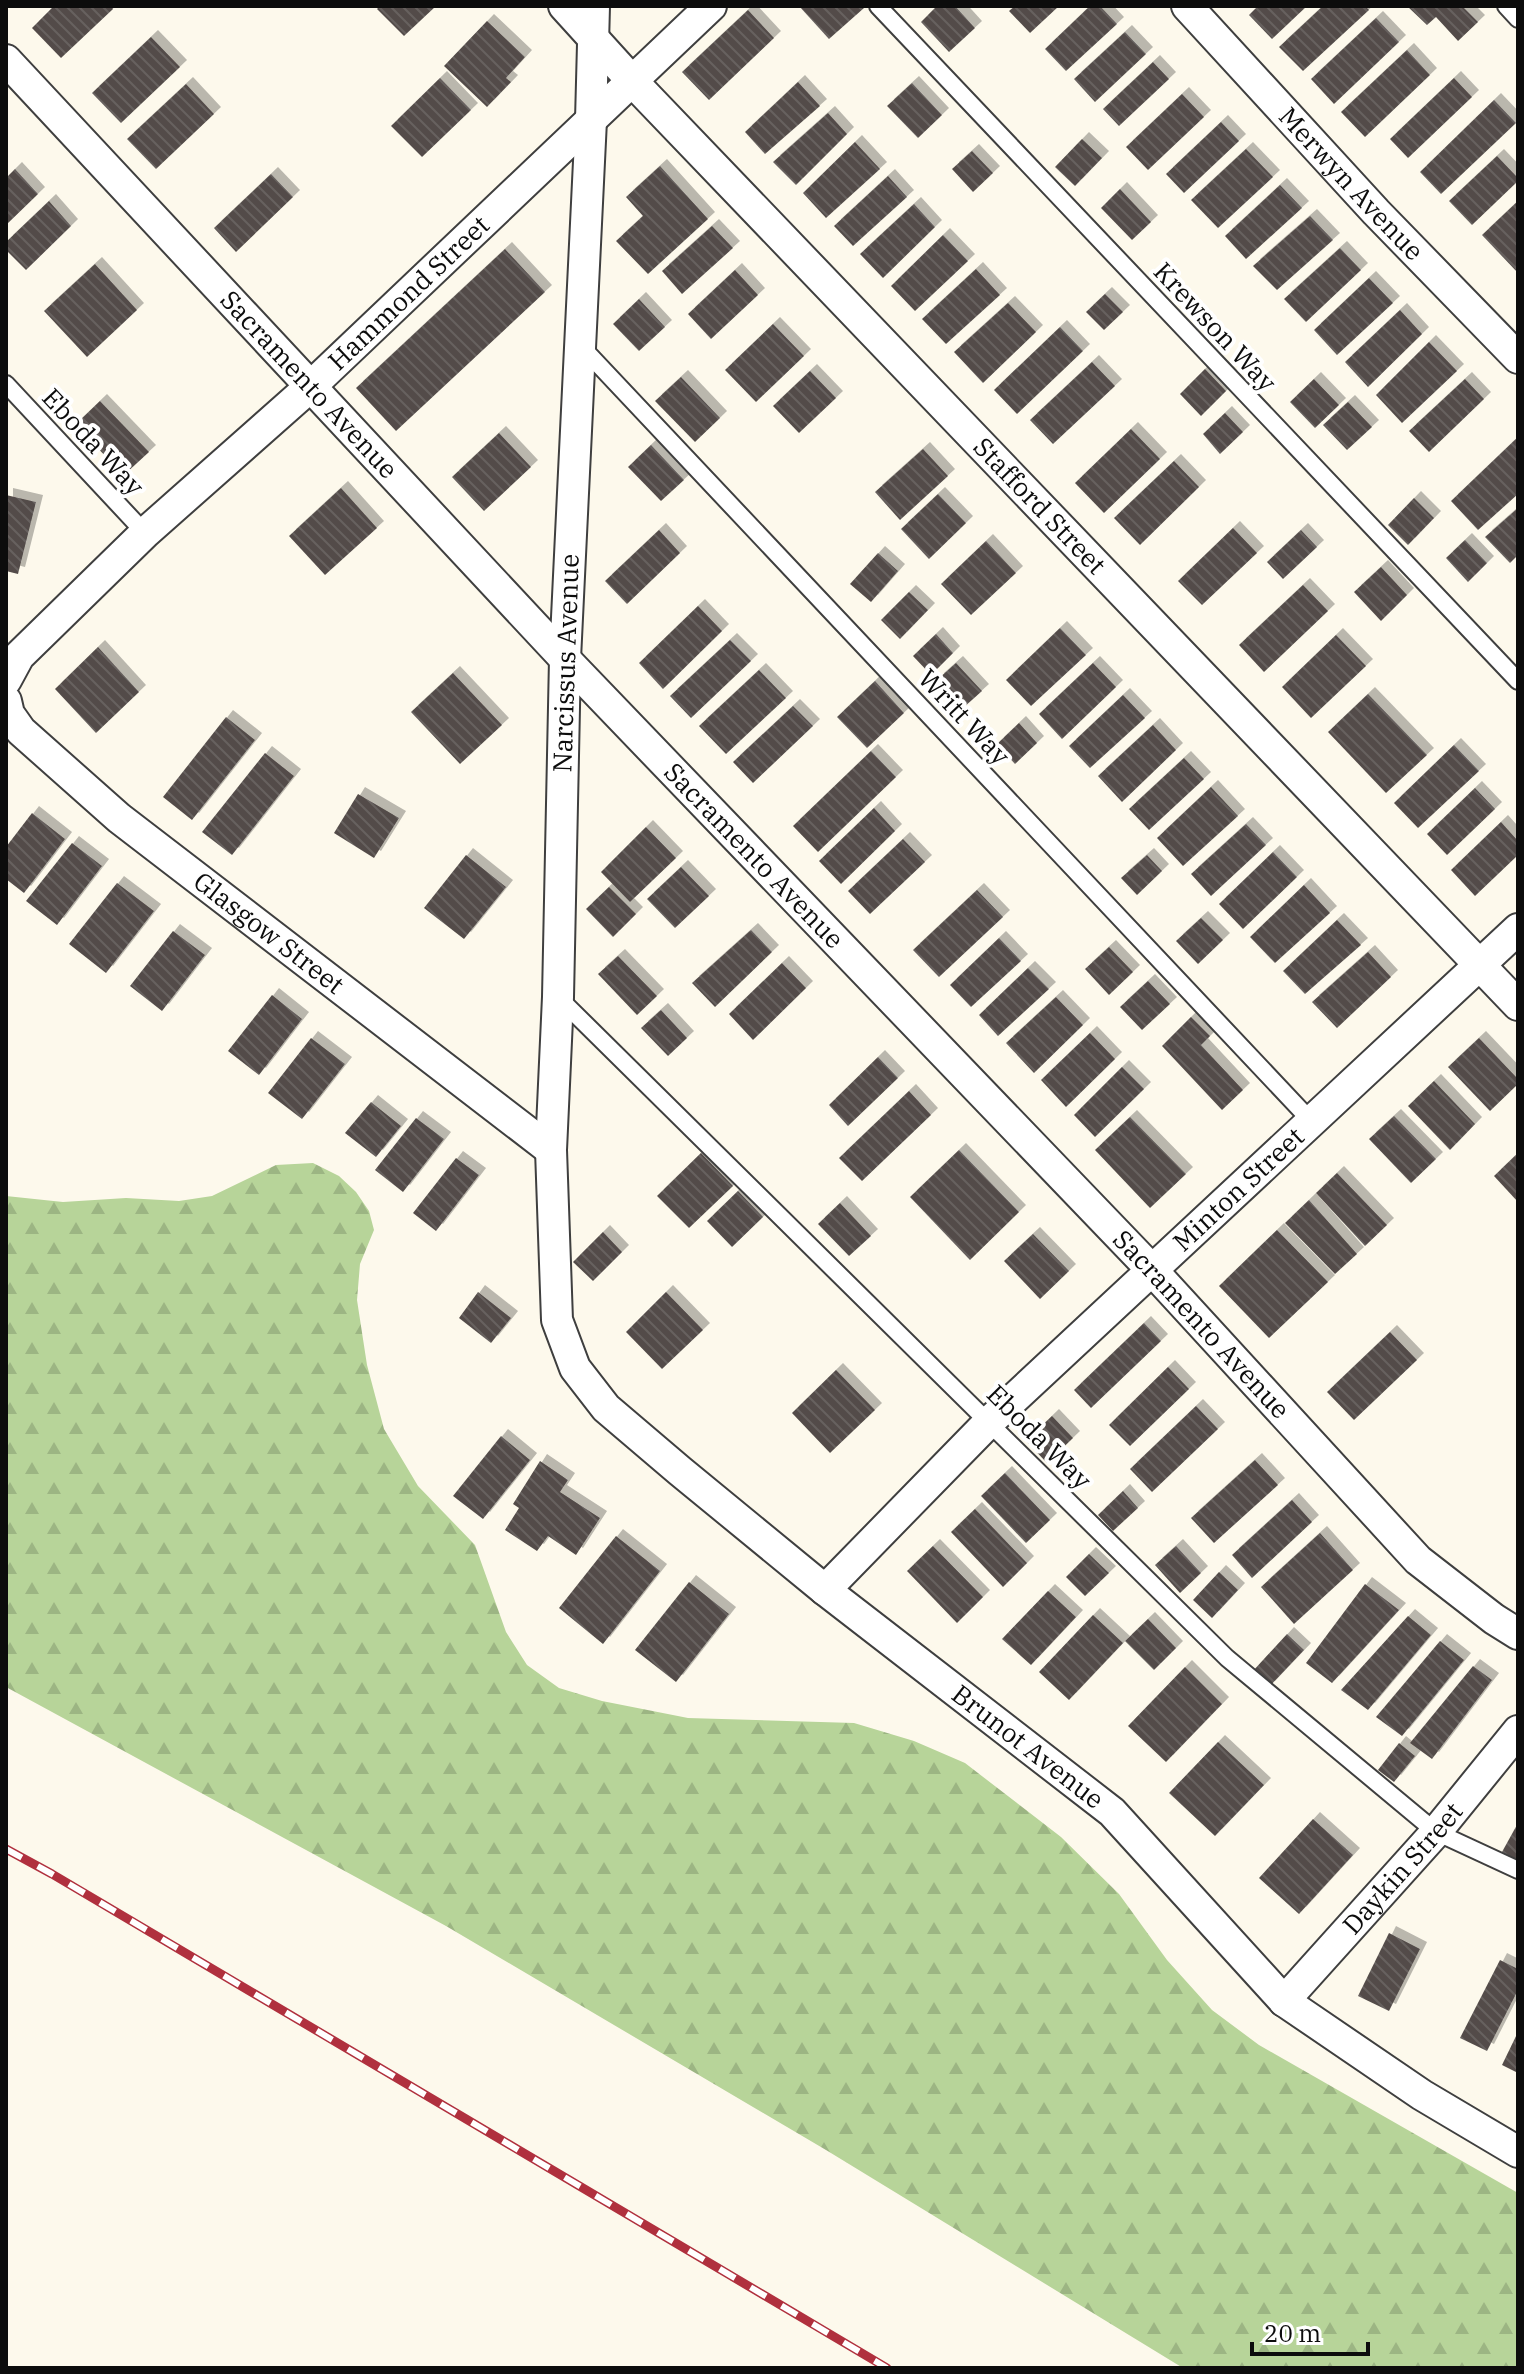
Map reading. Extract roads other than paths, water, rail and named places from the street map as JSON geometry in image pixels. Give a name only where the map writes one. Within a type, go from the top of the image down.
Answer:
[{"type":"street","name":"Stafford Street","points":[[564,6],[593,21],[633,82],[1518,1005]]},
{"type":"street","name":"Hammond Street","points":[[6,680],[19,656],[145,533],[311,386],[711,6]]},
{"type":"street","name":"Merwyn Avenue","points":[[1187,6],[1376,212],[1518,358]]},
{"type":"street","name":"Narcissus Avenue","points":[[557,1320],[551,1150],[558,997],[565,659],[593,21]]},
{"type":"street","name":"Sacramento Avenue","points":[[6,60],[565,659],[1151,1269],[1418,1560],[1518,1634]]},
{"type":"street","name":"Glasgow Street","points":[[6,701],[9,714],[21,731],[119,818],[551,1150]]},
{"type":"street","name":"Minton Street","points":[[825,1590],[989,1422],[1518,929]]},
{"type":"street","name":"Brunot Avenue","points":[[557,1320],[575,1368],[606,1408],[825,1590],[1112,1812],[1284,2001],[1422,2095],[1518,2152]]},
{"type":"street","name":"Daykin Street","points":[[1284,2001],[1436,1832],[1518,1731]]},
{"type":"lane","name":"Krewson Way","points":[[878,6],[1518,681]]},
{"type":"lane","points":[[1506,6],[1518,19]]},
{"type":"lane","name":"Writt Way","points":[[580,345],[1312,1122]]},
{"type":"lane","name":"Eboda Way","points":[[6,384],[145,533]]},
{"type":"lane","name":"Eboda Way","points":[[558,997],[1227,1658],[1436,1832],[1518,1870]]},
{"type":"railway","points":[[6,1849],[887,2368]]}]
